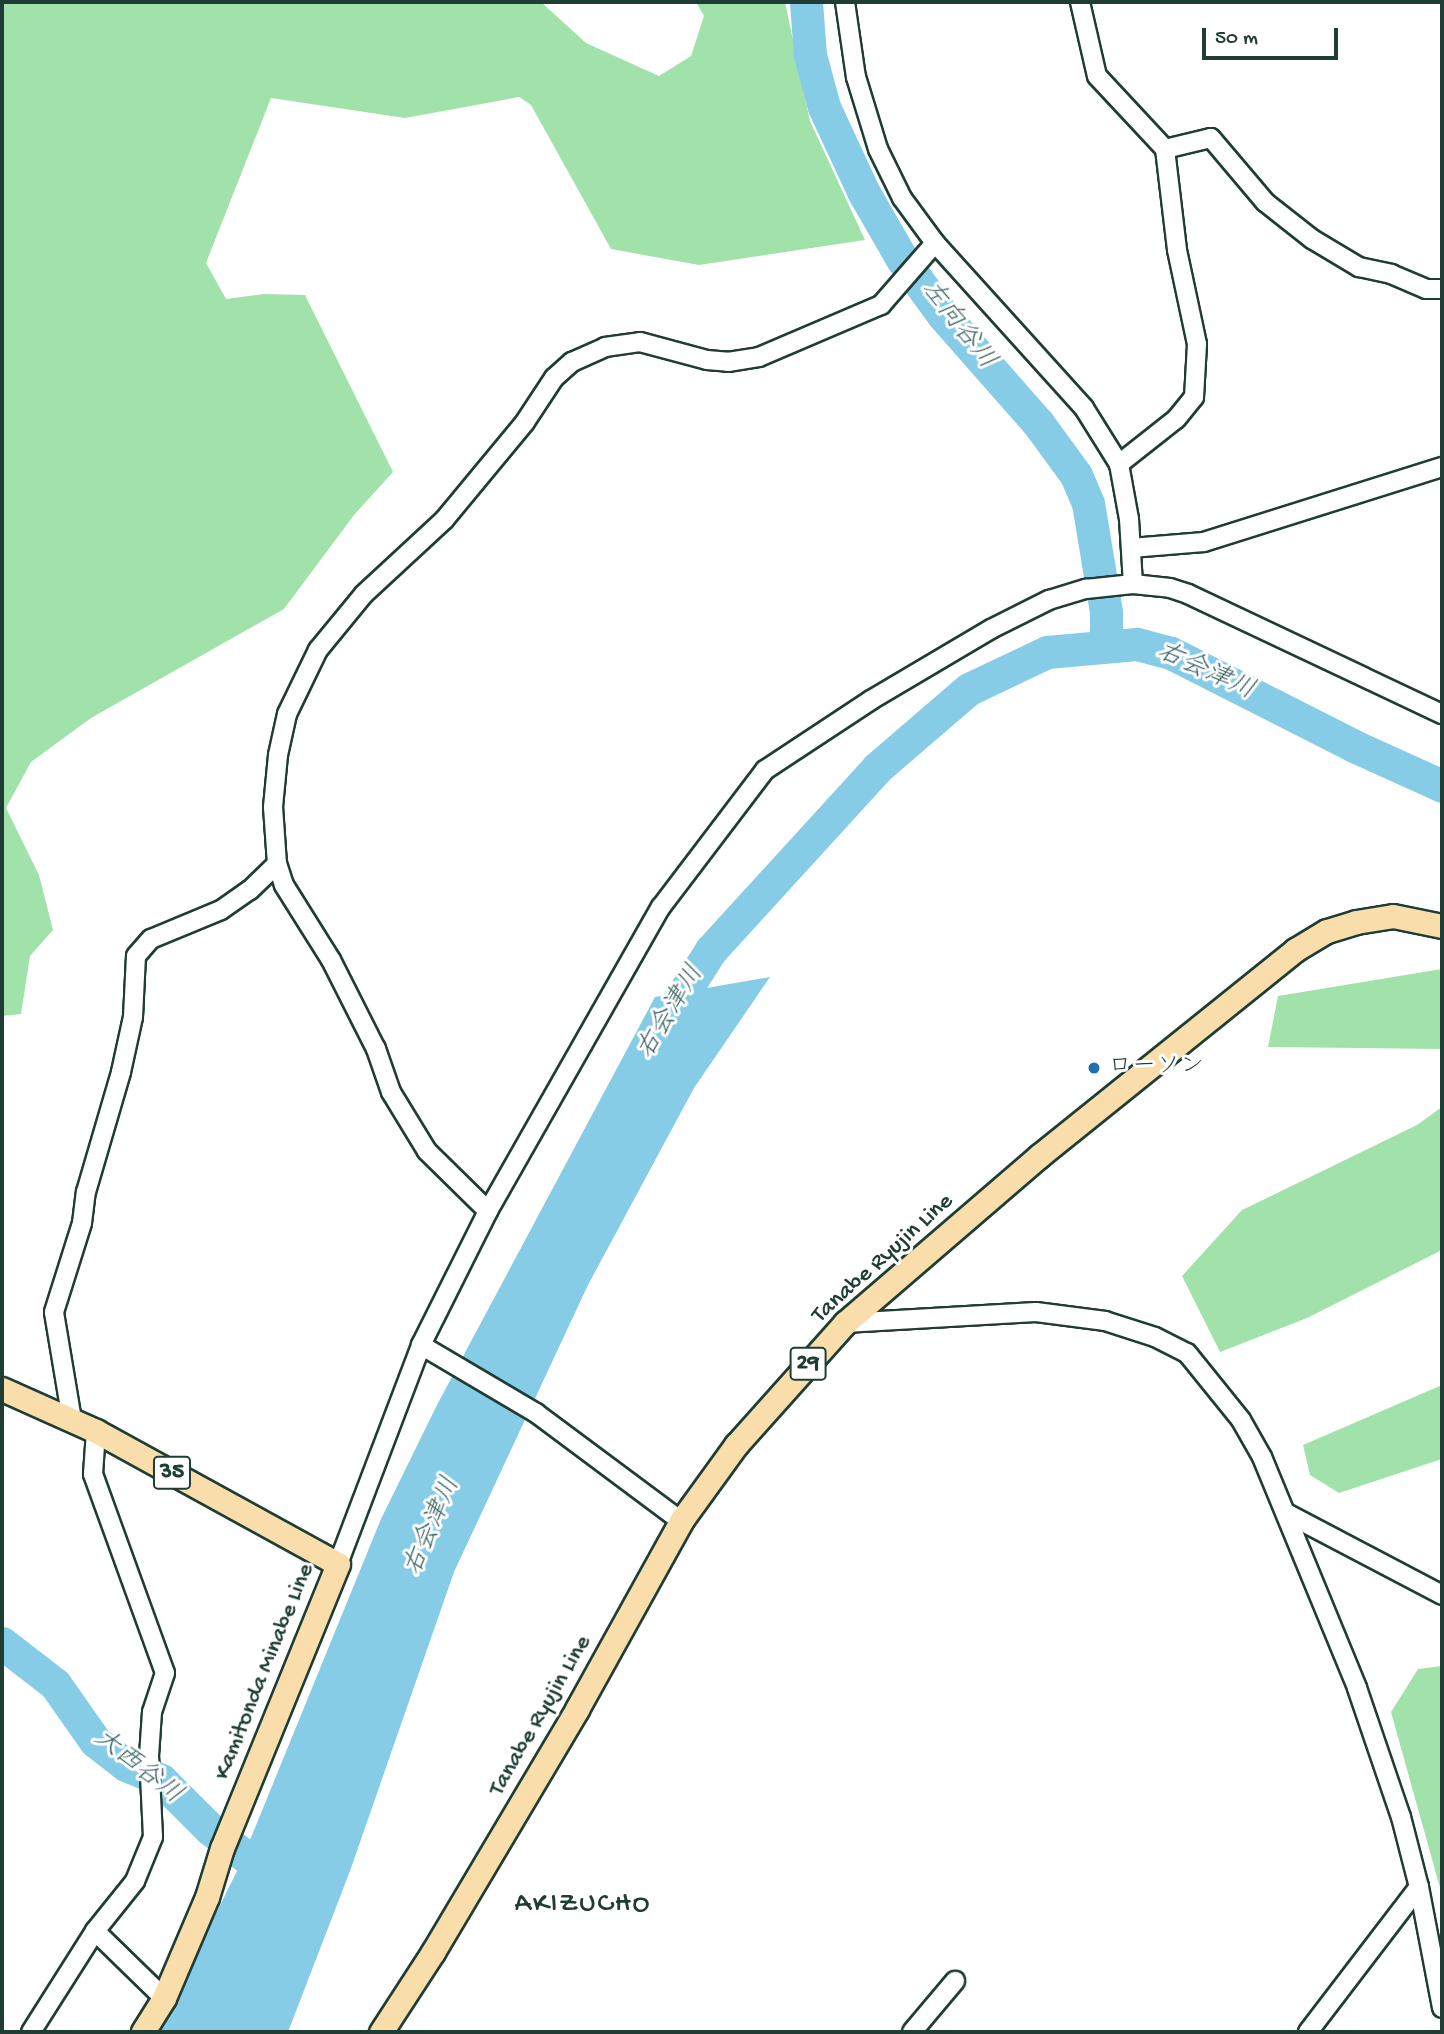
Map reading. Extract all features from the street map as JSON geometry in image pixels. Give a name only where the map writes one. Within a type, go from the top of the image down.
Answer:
[{"type":"main road","name":"Tanabe Ryujin Line","points":[[381,2032],[433,1952],[578,1709],[681,1521],[736,1445],[845,1323],[1060,1138],[1295,950],[1327,931],[1356,922],[1394,916],[1442,926]]},
{"type":"main road","name":"Kamitonda Minabe Line","points":[[2,1389],[96,1431],[338,1564],[225,1842],[207,1897],[164,1998],[143,2032]]},
{"type":"street","points":[[845,2],[856,78],[878,149],[902,198],[935,243],[1084,408],[1119,464],[1129,519],[1131,548],[1128,585]]},
{"type":"street","points":[[1080,2],[1097,76],[1165,149],[1177,250],[1196,344],[1194,397],[1176,419],[1119,464]]},
{"type":"street","points":[[1165,149],[1211,138],[1265,202],[1312,239],[1359,267],[1391,274],[1426,289],[1442,289]]},
{"type":"street","points":[[488,1211],[427,1151],[391,1092],[376,1049],[331,960],[284,885],[277,864],[273,807],[278,755],[288,714],[318,650],[364,594],[444,520],[525,422],[554,378],[572,362],[605,347],[640,342],[707,360],[728,362],[759,356],[881,305],[902,277],[935,243]]},
{"type":"street","points":[[1131,548],[1204,542],[1442,467]]},
{"type":"street","points":[[338,1564],[421,1345],[488,1211],[661,906],[765,770],[871,701],[990,629],[1049,600],[1086,589],[1128,585],[1170,588],[1188,594],[1442,713]]},
{"type":"street","points":[[1420,704],[1442,696]]},
{"type":"street","points":[[72,1420],[54,1312],[82,1223],[86,1192],[121,1072],[133,1017],[136,956],[151,939],[221,910],[250,890],[277,864]]},
{"type":"street","points":[[845,1323],[1035,1312],[1104,1321],[1155,1337],[1187,1353],[1241,1420],[1288,1514],[1356,1688],[1401,1817],[1419,1887],[1442,2008]]},
{"type":"street","points":[[421,1345],[536,1413],[681,1521]]},
{"type":"street","points":[[32,2032],[95,1931],[135,1881],[153,1837],[149,1756],[152,1712],[165,1672],[93,1474],[96,1431]]},
{"type":"street","points":[[1288,1514],[1442,1595]]},
{"type":"street","points":[[1308,2032],[1419,1887]]},
{"type":"street","points":[[95,1931],[164,1998]]},
{"type":"street","points":[[912,2032],[955,1981]]},
{"type":"green space","points":[[2,2],[541,2],[586,43],[659,76],[691,56],[704,16],[696,2],[785,2],[810,121],[865,240],[699,265],[611,249],[531,105],[519,97],[405,118],[271,98],[206,263],[226,299],[264,294],[305,295],[393,472],[354,515],[284,609],[91,718],[31,762],[6,808],[39,875],[53,930],[30,956],[21,1014],[2,1016]]},
{"type":"green space","points":[[1442,969],[1442,1049],[1268,1047],[1278,996]]},
{"type":"green space","points":[[1442,1107],[1442,1250],[1307,1318],[1220,1352],[1182,1276],[1242,1210],[1417,1125]]},
{"type":"green space","points":[[1442,1385],[1442,1459],[1339,1493],[1310,1475],[1303,1445]]},
{"type":"green space","points":[[1442,1666],[1442,1895],[1391,1712],[1418,1669]]},
{"type":"water","points":[[770,977],[694,1088],[588,1285],[454,1572],[350,1871],[288,2032],[157,2032],[239,1867],[381,1519],[437,1405],[655,997]]},
{"type":"waterway","name":"左向谷川","points":[[806,2],[810,55],[824,107],[864,193],[902,259],[943,315],[1038,423],[1076,475],[1088,503],[1106,612],[1106,646]]},
{"type":"waterway","name":"右会津川","points":[[660,1030],[711,950],[877,768],[969,689],[1047,652],[1137,644],[1171,653],[1354,746],[1442,786]]},
{"type":"waterway","name":"大西谷川","points":[[2,1643],[55,1684],[95,1741],[126,1765],[161,1780],[210,1829],[280,1883]]},
{"type":"place","name":"ローソン","points":[[1094,1068]]},
{"type":"district","name":"AKIZUCHO","points":[[583,1905]]}]
